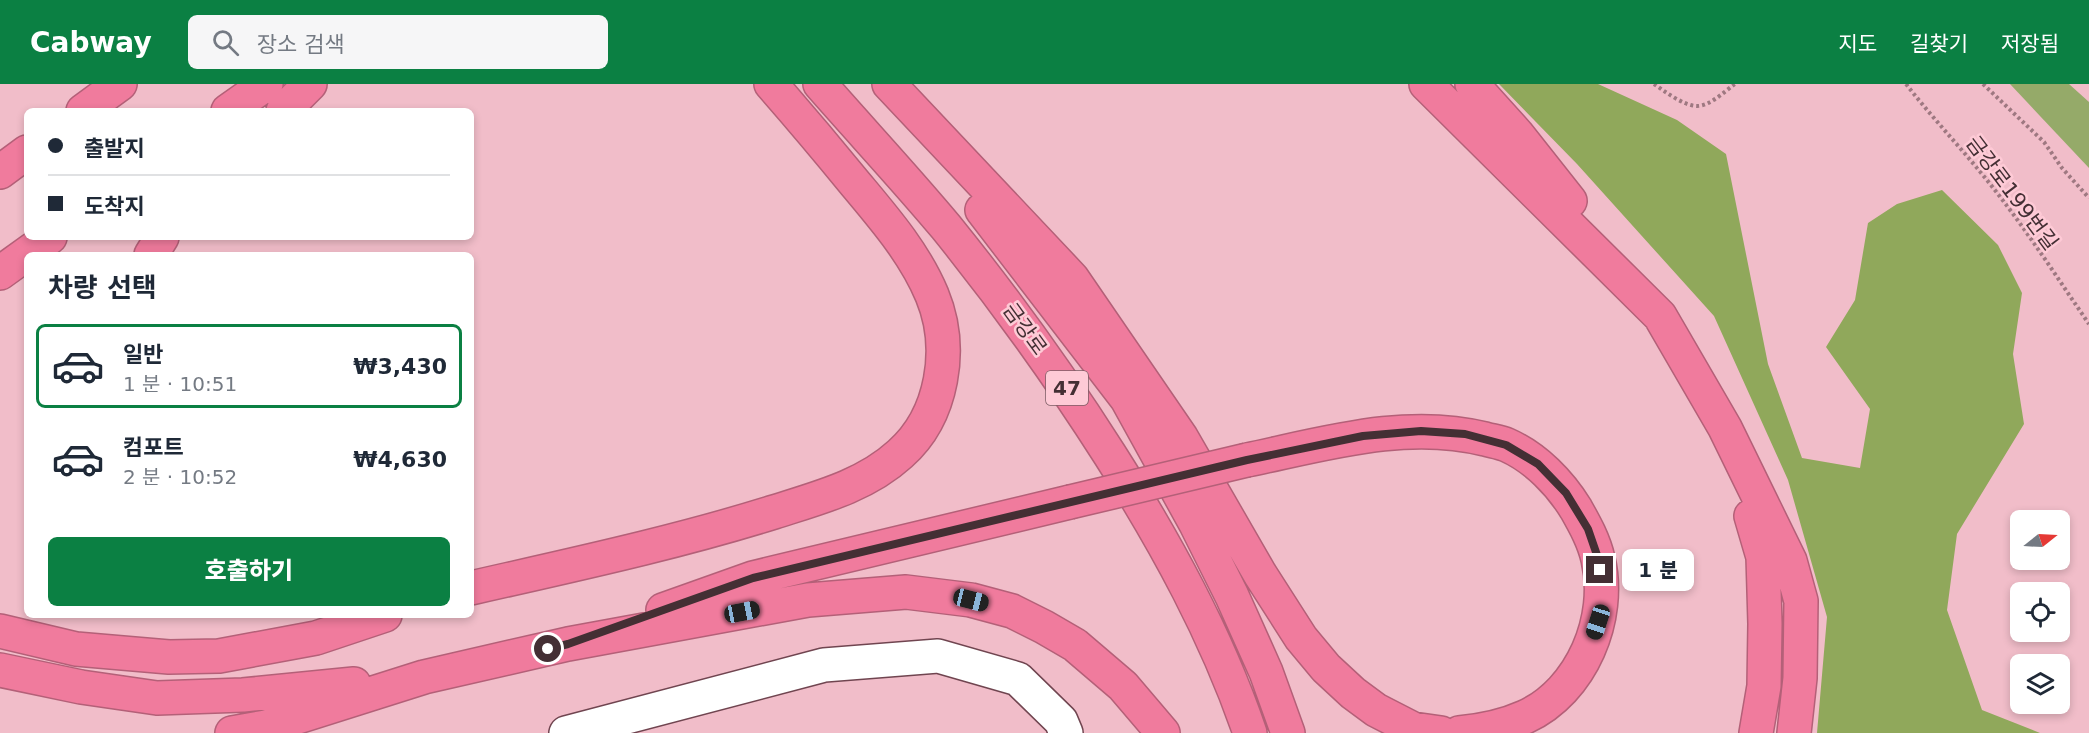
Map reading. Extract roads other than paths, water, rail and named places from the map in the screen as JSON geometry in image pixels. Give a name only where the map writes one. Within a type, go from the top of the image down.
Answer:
[{"type":"highway","points":[[87,108],[120,84]]},
{"type":"highway","points":[[232,108],[266,84]]},
{"type":"highway","points":[[286,108],[310,84]]},
{"type":"highway","points":[[474,587],[682,538],[830,494],[867,478],[900,454],[924,427],[941,382],[943,352],[940,325],[921,270],[890,226],[771,84]]},
{"type":"highway","name":"금강로","points":[[820,84],[952,235],[1010,308],[1072,395],[1152,521],[1194,601],[1238,699],[1250,733]]},
{"type":"highway","points":[[887,84],[1072,278],[1181,437],[1260,574],[1300,638],[1326,668],[1353,693],[1377,710],[1413,729],[1441,733]]},
{"type":"highway","name":"금강로","points":[[887,84],[1127,399],[1197,524],[1232,596],[1266,672],[1288,733]]},
{"type":"highway","points":[[1426,84],[1660,316]]},
{"type":"highway","points":[[1472,84],[1517,134],[1660,316],[1725,428],[1790,561],[1801,602],[1800,678],[1794,733]]},
{"type":"highway","points":[[0,172],[24,154]]},
{"type":"highway","points":[[29,252],[46,240]]},
{"type":"highway","points":[[0,273],[24,256]]},
{"type":"highway","points":[[1725,428],[1763,557],[1764,686],[1756,733]]},
{"type":"highway","points":[[568,644],[753,578],[1247,460],[1363,436],[1421,431],[1465,434],[1506,445],[1538,464],[1566,493],[1588,529],[1598,558],[1602,583],[1598,622],[1593,638],[1575,674],[1563,688],[1546,704],[1526,716],[1476,732],[1459,733]]},
{"type":"highway","points":[[232,733],[266,727],[424,677],[568,644],[808,600],[906,592],[971,600],[1012,611],[1044,627],[1075,645],[1123,686],[1163,733]]},
{"type":"highway","points":[[0,632],[76,649],[169,657],[219,656],[316,638],[376,618]]},
{"type":"highway","points":[[0,670],[81,687],[157,698],[243,696],[424,677]]},
{"type":"street","points":[[566,733],[824,665],[938,656],[1018,679],[1061,721],[1066,733]]}]
